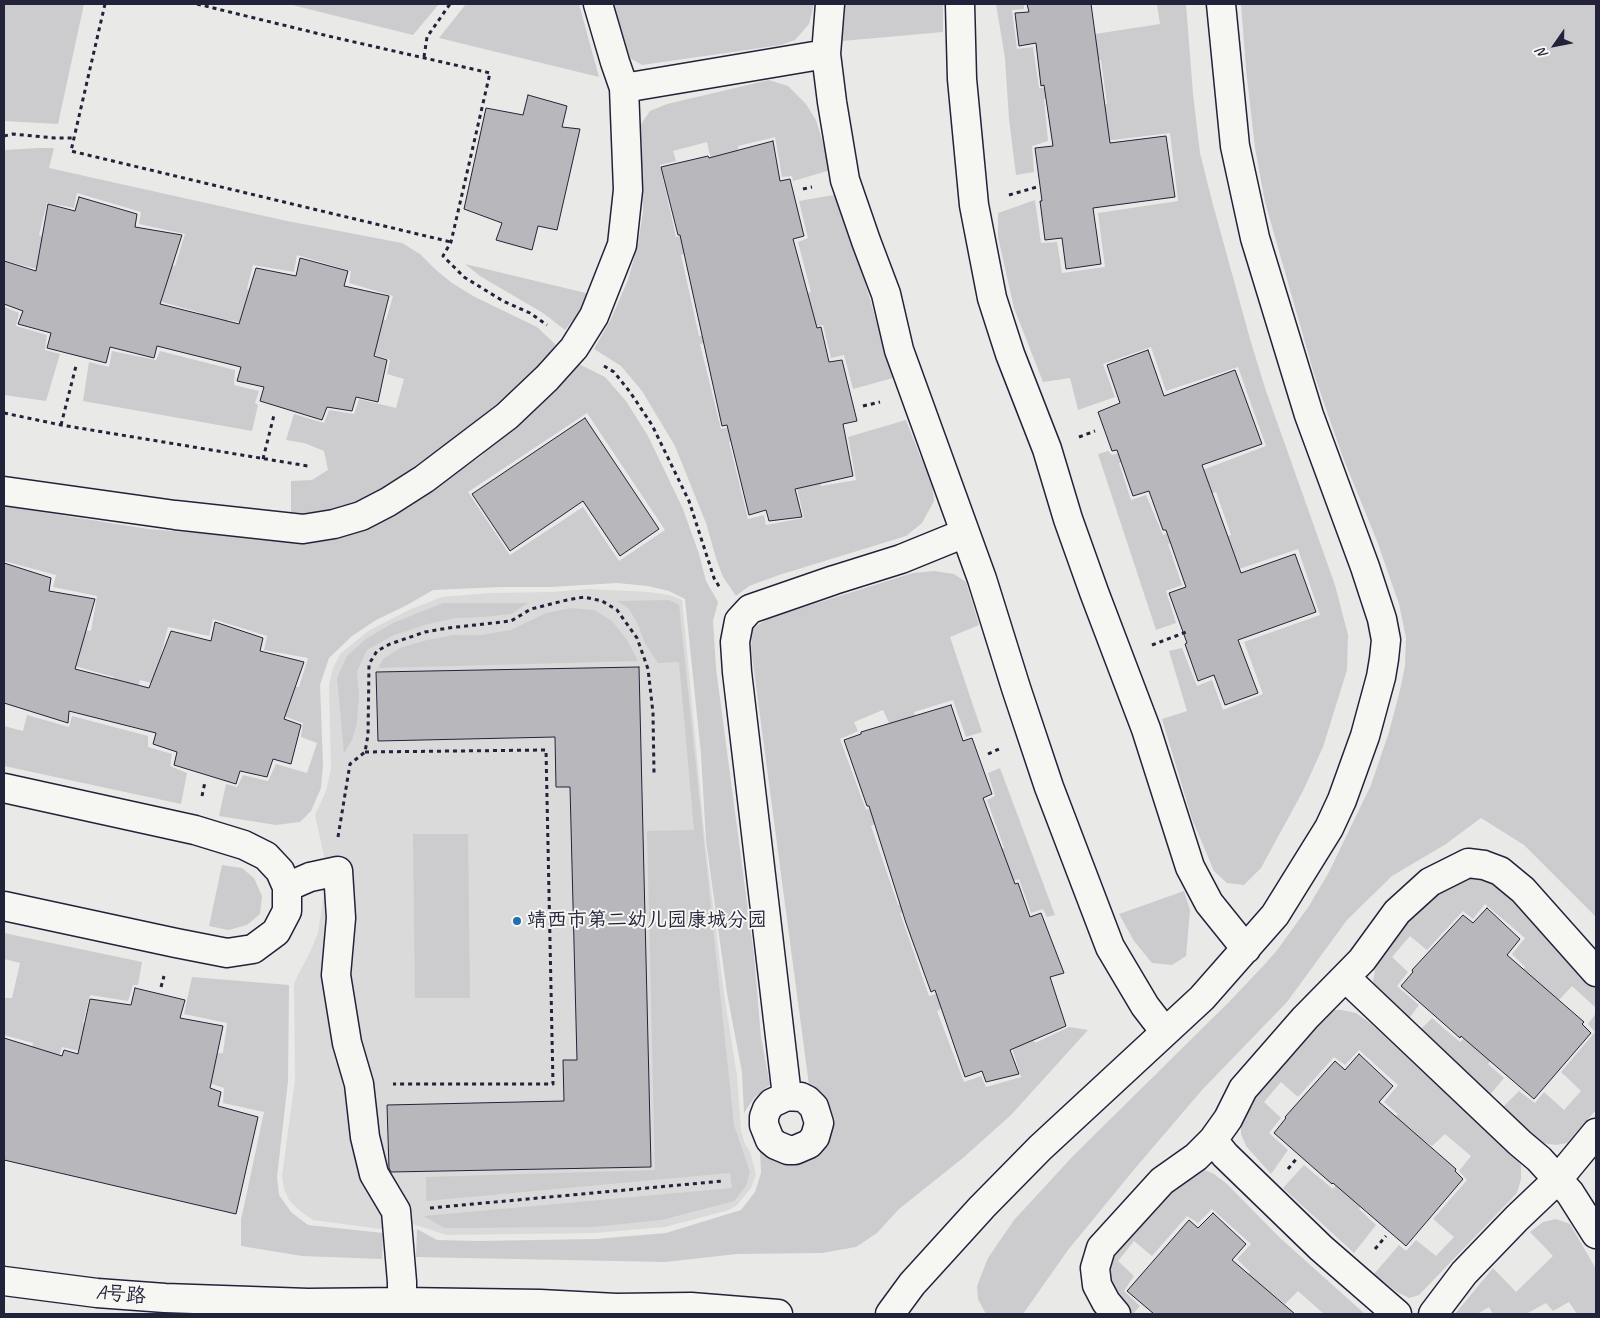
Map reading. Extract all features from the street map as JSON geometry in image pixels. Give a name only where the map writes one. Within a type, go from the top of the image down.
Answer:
[{"type":"street","points":[[4,491],[303,529],[334,524],[361,516],[388,502],[424,479],[507,416],[547,378],[574,348],[594,316],[622,245],[628,190],[624,88],[614,62],[598,4]]},
{"type":"street","points":[[830,4],[826,54],[845,180],[886,294],[900,350],[982,579],[1049,787],[1110,947],[1146,1006],[1165,1032]]},
{"type":"street","points":[[960,4],[962,79],[974,205],[992,298],[1010,354],[1047,450],[1068,519],[1094,592],[1146,729],[1190,868],[1209,903],[1246,949]]},
{"type":"street","points":[[890,1314],[912,1284],[982,1206],[1040,1148],[1180,1020],[1202,998],[1275,915],[1329,828],[1342,800],[1365,736],[1381,677],[1386,640],[1374,591],[1309,416],[1255,238],[1236,146],[1221,4]]},
{"type":"street","points":[[624,88],[826,54]]},
{"type":"street","points":[[787,1096],[737,672],[735,642],[739,621],[750,609],[901,559],[965,533]]},
{"type":"street","points":[[4,788],[195,830],[244,845],[266,856],[280,871],[287,888],[287,910],[276,932],[253,949],[227,952],[166,941],[4,906]]},
{"type":"street","points":[[1116,1314],[1106,1302],[1097,1285],[1096,1268],[1101,1248],[1162,1182],[1196,1157],[1213,1140],[1228,1119],[1243,1090],[1305,1018],[1362,960],[1397,912],[1430,882],[1468,863],[1484,865],[1500,871],[1523,890],[1596,972]]},
{"type":"street","points":[[287,888],[310,876],[338,871],[340,918],[336,975],[347,1043],[359,1084],[365,1137],[374,1174],[396,1211],[402,1302]]},
{"type":"street","points":[[1346,978],[1558,1179],[1570,1193],[1596,1234]]},
{"type":"street","points":[[1433,1314],[1464,1273],[1558,1179],[1596,1133]]},
{"type":"street","points":[[1213,1140],[1225,1155],[1321,1248],[1397,1314]]},
{"type":"street","name":"A号路","points":[[4,1281],[106,1294],[308,1309],[402,1302],[540,1304],[616,1308],[691,1307],[778,1314]]},
{"type":"path","points":[[105,4],[71,151],[451,242]]},
{"type":"path","points":[[197,4],[490,73],[451,242],[443,256],[464,277],[503,301],[530,313],[574,348],[614,372],[652,425],[689,501],[714,578],[739,621]]},
{"type":"path","points":[[424,57],[427,37],[450,4]]},
{"type":"path","points":[[4,136],[13,134],[74,138]]},
{"type":"path","points":[[61,425],[76,366]]},
{"type":"path","points":[[4,413],[61,425],[308,466]]},
{"type":"path","points":[[263,459],[274,415]]},
{"type":"path","points":[[365,752],[368,735],[369,664],[377,651],[390,644],[425,632],[511,621],[531,609],[584,597],[602,602],[617,610],[637,638],[648,669],[653,713],[654,773]]},
{"type":"path","points":[[338,871],[338,836],[350,764],[365,752],[546,750],[553,1084],[359,1084]]},
{"type":"path","points":[[396,1211],[723,1181]]},
{"type":"shaded area","points":[[4,4],[84,4],[58,124],[4,121]]},
{"type":"shaded area","points":[[288,4],[439,4],[413,35]]},
{"type":"shaded area","points":[[466,4],[579,4],[599,77],[439,38]]},
{"type":"shaded area","points":[[614,4],[814,4],[809,24],[795,40],[781,45],[642,65],[630,58],[621,37]]},
{"type":"shaded area","points":[[844,4],[943,4],[943,32],[842,41],[845,15]]},
{"type":"shaded area","points":[[996,4],[1024,4],[1024,9],[1012,10],[1017,49],[1033,47],[1039,88],[1058,87],[1060,97],[1044,99],[1048,141],[1032,146],[1034,172],[1016,175],[1009,119],[1005,58]]},
{"type":"shaded area","points":[[1157,4],[1186,4],[1200,153],[1212,201],[1266,391],[1335,585],[1348,635],[1347,670],[1323,747],[1303,791],[1261,868],[1244,885],[1227,883],[1214,871],[1192,819],[1162,719],[1187,711],[1169,651],[1182,648],[1197,686],[1212,680],[1223,710],[1263,694],[1244,642],[1320,615],[1298,549],[1227,573],[1214,541],[1231,535],[1216,492],[1201,497],[1192,474],[1266,446],[1238,367],[1166,391],[1151,347],[1103,364],[1115,397],[1078,410],[1070,378],[1043,382],[1014,308],[998,237],[998,213],[1035,200],[1041,243],[1057,242],[1062,273],[1105,267],[1098,213],[1178,201],[1170,133],[1096,142],[1090,107],[1107,104],[1101,60],[1086,60],[1082,36],[1160,24]]},
{"type":"shaded area","points":[[1241,4],[1596,4],[1596,917],[1524,845],[1481,818],[1446,844],[1392,876],[1347,920],[1287,1002],[1202,1090],[1132,1172],[1068,1250],[1023,1314],[986,1314],[978,1299],[977,1286],[988,1258],[1014,1220],[1073,1156],[1265,964],[1309,906],[1329,872],[1371,785],[1389,732],[1405,666],[1406,638],[1399,604],[1377,541],[1342,455],[1314,374],[1265,202],[1255,148]]},
{"type":"shaded area","points":[[769,80],[788,86],[806,104],[816,120],[831,170],[793,181],[792,176],[782,177],[775,137],[738,146],[740,161],[715,178],[707,142],[673,151],[676,161],[660,165],[676,237],[693,233],[698,250],[681,255],[699,336],[717,333],[718,340],[700,344],[721,429],[742,424],[745,437],[729,442],[748,519],[764,515],[766,525],[804,518],[789,455],[817,471],[821,486],[856,480],[848,437],[906,420],[920,456],[932,479],[934,501],[922,523],[906,536],[779,575],[749,586],[736,596],[723,577],[706,523],[675,446],[642,391],[621,366],[594,349],[611,319],[628,280],[638,244],[643,212],[641,124],[650,111],[667,104]]},
{"type":"shaded area","points":[[54,148],[49,168],[287,221],[402,243],[420,254],[452,283],[473,296],[537,327],[556,345],[534,372],[496,405],[453,439],[379,492],[344,510],[319,515],[291,512],[291,481],[312,480],[328,470],[324,451],[304,443],[286,440],[294,414],[324,423],[329,410],[354,414],[359,399],[396,408],[404,379],[387,374],[390,360],[350,346],[375,319],[386,320],[393,296],[349,283],[351,271],[297,255],[294,272],[253,265],[247,289],[263,294],[278,329],[228,320],[222,335],[197,330],[201,313],[134,294],[162,265],[175,266],[185,234],[139,224],[141,212],[77,193],[74,208],[47,203],[39,235],[55,241],[62,275],[5,261],[4,263],[4,150]]},
{"type":"shaded area","points":[[839,194],[893,378],[853,389],[844,355],[831,358],[823,325],[787,332],[778,303],[811,292],[798,242],[808,238],[799,201]]},
{"type":"shaded area","points":[[465,264],[590,294],[580,312],[565,330],[543,313],[480,276]]},
{"type":"shaded area","points":[[4,307],[19,313],[16,326],[47,335],[45,350],[60,354],[46,401],[4,395]]},
{"type":"shaded area","points":[[112,351],[156,360],[160,351],[235,370],[234,385],[259,391],[255,403],[258,405],[252,431],[83,401],[89,362],[109,367]]},
{"type":"shaded area","points":[[579,364],[605,377],[626,401],[648,436],[683,509],[699,554],[706,581],[718,602],[713,621],[716,668],[754,956],[761,1037],[770,1085],[754,1098],[744,1113],[742,1072],[727,993],[706,841],[701,754],[685,599],[669,591],[648,586],[617,583],[433,590],[376,620],[352,636],[329,658],[320,685],[323,764],[321,788],[311,811],[300,822],[276,825],[219,816],[226,784],[237,787],[243,775],[268,781],[276,764],[307,773],[317,743],[301,737],[303,723],[264,709],[290,686],[299,687],[308,658],[264,650],[267,636],[213,619],[209,636],[168,627],[161,655],[175,660],[190,693],[140,680],[135,698],[110,693],[114,677],[49,659],[76,629],[91,631],[97,596],[53,587],[56,575],[4,561],[4,506],[148,529],[296,541],[362,531],[400,509],[480,457],[556,389]],"holes":[[[587,413],[665,530],[619,561],[583,507],[510,555],[468,492]]]},
{"type":"shaded area","points":[[1108,451],[1112,455],[1126,451],[1129,459],[1119,463],[1131,500],[1146,495],[1163,535],[1180,528],[1183,538],[1168,544],[1182,585],[1166,591],[1176,623],[1156,630],[1098,454]]},
{"type":"shaded area","points":[[934,571],[954,574],[966,582],[979,625],[950,637],[982,732],[966,737],[953,700],[914,712],[918,725],[899,744],[883,710],[854,722],[858,731],[840,739],[866,810],[885,804],[888,817],[871,826],[898,905],[915,900],[917,907],[900,913],[929,996],[949,990],[954,1000],[937,1011],[964,1082],[981,1076],[986,1087],[1021,1077],[1002,1016],[1029,1028],[1035,1043],[1069,1027],[1088,1030],[1011,1115],[963,1158],[899,1209],[877,1233],[856,1247],[822,1253],[737,1254],[665,1262],[416,1257],[417,1229],[437,1240],[478,1241],[596,1239],[666,1233],[741,1210],[755,1192],[761,1173],[760,1149],[782,1161],[809,1161],[826,1143],[835,1120],[825,1099],[809,1085],[751,648],[753,628],[769,618],[913,573]]},
{"type":"shaded area","name":"靖西市第二幼儿园康城分园","points":[[589,589],[649,592],[669,595],[682,600],[705,841],[724,994],[737,1076],[741,1131],[750,1152],[756,1174],[751,1188],[737,1205],[729,1210],[665,1227],[594,1233],[446,1235],[413,1224],[411,1273],[386,1271],[388,1230],[313,1220],[289,1200],[284,1189],[282,1176],[295,1079],[294,983],[318,933],[326,873],[315,815],[326,791],[331,768],[329,685],[333,668],[340,654],[368,631],[409,610],[442,597]]},
{"type":"shaded area","points":[[669,600],[679,605],[734,1125],[750,1172],[746,1186],[734,1201],[662,1220],[592,1227],[444,1228],[424,1216],[732,1188],[730,1173],[426,1201],[426,1177],[655,1170],[647,831],[694,830],[679,662],[658,663],[645,643],[637,622],[628,608],[617,601]]},
{"type":"shaded area","points":[[443,603],[528,603],[511,614],[455,618],[424,625],[392,636],[367,650],[357,671],[359,695],[357,723],[352,740],[344,753],[337,678],[347,656],[366,639],[393,623]]},
{"type":"shaded area","points":[[571,608],[594,610],[612,621],[627,640],[638,661],[378,668],[383,659],[400,648],[453,635],[481,635],[511,630],[546,613]]},
{"type":"shaded area","points":[[27,715],[69,727],[72,716],[148,736],[148,747],[172,754],[170,766],[187,773],[181,804],[4,766],[4,726],[23,731]]},
{"type":"shaded area","points":[[1000,768],[1055,915],[1047,917],[1043,909],[1031,913],[1019,879],[985,891],[970,860],[1004,848],[987,800],[995,796],[988,773]]},
{"type":"shaded area","points":[[413,834],[468,834],[470,998],[415,998]]},
{"type":"shaded area","points":[[222,865],[242,868],[254,878],[262,896],[260,914],[247,925],[228,930],[209,926]]},
{"type":"shaded area","points":[[1477,873],[1496,879],[1596,987],[1596,1008],[1572,986],[1559,1000],[1550,993],[1488,1008],[1525,967],[1512,954],[1525,938],[1485,904],[1473,919],[1463,911],[1427,950],[1410,936],[1392,957],[1408,972],[1397,986],[1419,1005],[1408,1020],[1379,992],[1373,981],[1377,961],[1395,929],[1437,889]]},
{"type":"shaded area","points":[[1184,891],[1190,910],[1186,956],[1172,965],[1152,963],[1134,941],[1119,914]]},
{"type":"shaded area","points":[[4,933],[142,962],[138,985],[133,985],[128,1001],[90,995],[83,1023],[96,1026],[112,1059],[62,1047],[57,1064],[31,1058],[33,1043],[4,1035],[4,998],[12,998],[20,963],[4,959]]},
{"type":"shaded area","points":[[192,977],[289,985],[288,1081],[277,1177],[279,1195],[291,1212],[308,1225],[383,1233],[382,1259],[302,1256],[241,1246],[241,1220],[264,1112],[223,1103],[224,1088],[186,1075],[212,1054],[223,1053],[227,1023],[184,1014]]},
{"type":"shaded area","points":[[1327,1010],[1342,1010],[1356,1013],[1370,1023],[1521,1165],[1521,1179],[1517,1193],[1419,1295],[1409,1298],[1397,1292],[1374,1274],[1399,1245],[1406,1251],[1416,1240],[1436,1256],[1454,1237],[1433,1219],[1467,1180],[1459,1171],[1471,1156],[1445,1134],[1432,1146],[1422,1139],[1387,1180],[1360,1155],[1398,1114],[1384,1102],[1398,1085],[1359,1050],[1345,1065],[1334,1057],[1298,1097],[1281,1082],[1264,1102],[1281,1118],[1269,1133],[1288,1150],[1271,1174],[1246,1146],[1241,1134],[1241,1119],[1245,1104]]},
{"type":"shaded area","points":[[1596,1013],[1596,1110],[1567,1143],[1556,1145],[1542,1143],[1501,1109],[1519,1091],[1535,1103],[1544,1092],[1564,1110],[1581,1091],[1561,1072],[1595,1032],[1588,1024]]},
{"type":"shaded area","points":[[1432,1018],[1460,1042],[1473,1029],[1497,1052],[1488,1064],[1504,1078],[1489,1096],[1420,1030]]},
{"type":"shaded area","points":[[1304,1165],[1333,1189],[1344,1174],[1370,1197],[1359,1209],[1376,1225],[1354,1253],[1283,1188]]},
{"type":"shaded area","points":[[1197,1169],[1214,1174],[1227,1184],[1279,1237],[1365,1314],[1324,1314],[1298,1291],[1285,1304],[1276,1297],[1261,1314],[1214,1314],[1250,1272],[1237,1259],[1251,1244],[1212,1209],[1198,1223],[1187,1216],[1152,1256],[1134,1241],[1118,1261],[1134,1276],[1124,1291],[1140,1306],[1133,1314],[1125,1314],[1112,1299],[1106,1261],[1135,1221]]},
{"type":"shaded area","points":[[1556,1219],[1570,1224],[1596,1269],[1596,1314],[1577,1314],[1569,1302],[1553,1311],[1546,1303],[1526,1314],[1493,1314],[1489,1307],[1477,1314],[1455,1314],[1493,1268],[1516,1292],[1553,1256],[1530,1232],[1543,1222]]},
{"type":"building","points":[[1027,4],[1091,4],[1110,143],[1166,136],[1175,197],[1093,208],[1101,264],[1066,269],[1062,238],[1045,240],[1035,148],[1053,146],[1044,85],[1041,86],[1036,43],[1019,46],[1015,13],[1029,12]]},
{"type":"building","points":[[528,95],[567,106],[562,127],[580,129],[557,230],[538,226],[532,250],[496,240],[502,223],[464,209],[486,108],[523,115]]},
{"type":"building","points":[[773,141],[780,181],[790,179],[804,236],[793,239],[817,328],[821,327],[829,362],[842,360],[857,421],[843,424],[853,476],[795,489],[802,517],[769,521],[766,510],[749,515],[727,425],[722,426],[680,235],[678,235],[661,167],[708,156],[709,158]]},
{"type":"building","points":[[79,197],[137,214],[135,227],[182,235],[160,304],[239,324],[256,268],[296,276],[300,258],[348,271],[344,286],[389,296],[374,356],[387,360],[378,402],[356,397],[352,411],[327,407],[322,420],[260,401],[264,387],[237,381],[241,367],[157,346],[154,358],[110,347],[106,363],[47,348],[51,333],[18,324],[23,311],[4,304],[4,261],[36,271],[48,204],[75,211]]},
{"type":"building","points":[[1148,350],[1164,396],[1235,370],[1262,444],[1202,465],[1241,573],[1295,554],[1316,612],[1238,640],[1258,693],[1225,705],[1214,675],[1198,681],[1185,644],[1187,643],[1169,593],[1186,587],[1166,530],[1163,530],[1149,491],[1133,496],[1117,450],[1112,451],[1098,412],[1120,403],[1107,365]]},
{"type":"building","points":[[585,418],[659,529],[620,556],[583,501],[510,551],[472,494]]},
{"type":"building","points":[[4,563],[51,578],[49,591],[95,599],[75,669],[149,688],[171,631],[211,641],[215,622],[263,638],[260,651],[304,662],[284,719],[301,725],[291,764],[273,759],[267,777],[240,771],[236,784],[174,765],[177,752],[153,744],[156,733],[69,711],[68,723],[4,703]]},
{"type":"building","points":[[639,667],[651,1167],[391,1172],[389,1168],[387,1105],[564,1101],[563,1060],[577,1060],[570,787],[556,787],[555,737],[378,741],[376,672]]},
{"type":"building","points":[[951,705],[963,741],[972,738],[992,794],[983,798],[1015,884],[1018,883],[1030,917],[1041,913],[1064,973],[1050,977],[1066,1026],[1010,1050],[1019,1074],[986,1082],[982,1071],[965,1077],[935,990],[931,992],[906,923],[869,806],[867,806],[844,740],[861,734],[861,732]]},
{"type":"building","points":[[1487,908],[1520,939],[1507,955],[1584,1022],[1582,1024],[1591,1033],[1534,1099],[1401,986],[1413,972],[1412,970],[1463,915],[1473,923]]},
{"type":"building","points":[[135,988],[185,1000],[180,1018],[223,1026],[210,1088],[221,1092],[218,1106],[258,1117],[236,1214],[4,1160],[4,1038],[62,1056],[64,1050],[78,1054],[90,999],[131,1005]]},
{"type":"building","points":[[1359,1054],[1393,1086],[1379,1102],[1456,1169],[1455,1171],[1463,1179],[1406,1246],[1274,1133],[1285,1117],[1335,1061],[1345,1070]]},
{"type":"building","points":[[1213,1213],[1246,1244],[1232,1260],[1295,1314],[1154,1314],[1127,1291],[1189,1220],[1198,1228]]},
{"type":"place","name":"靖西市第二幼儿园康城分园","points":[[517,921]]}]
